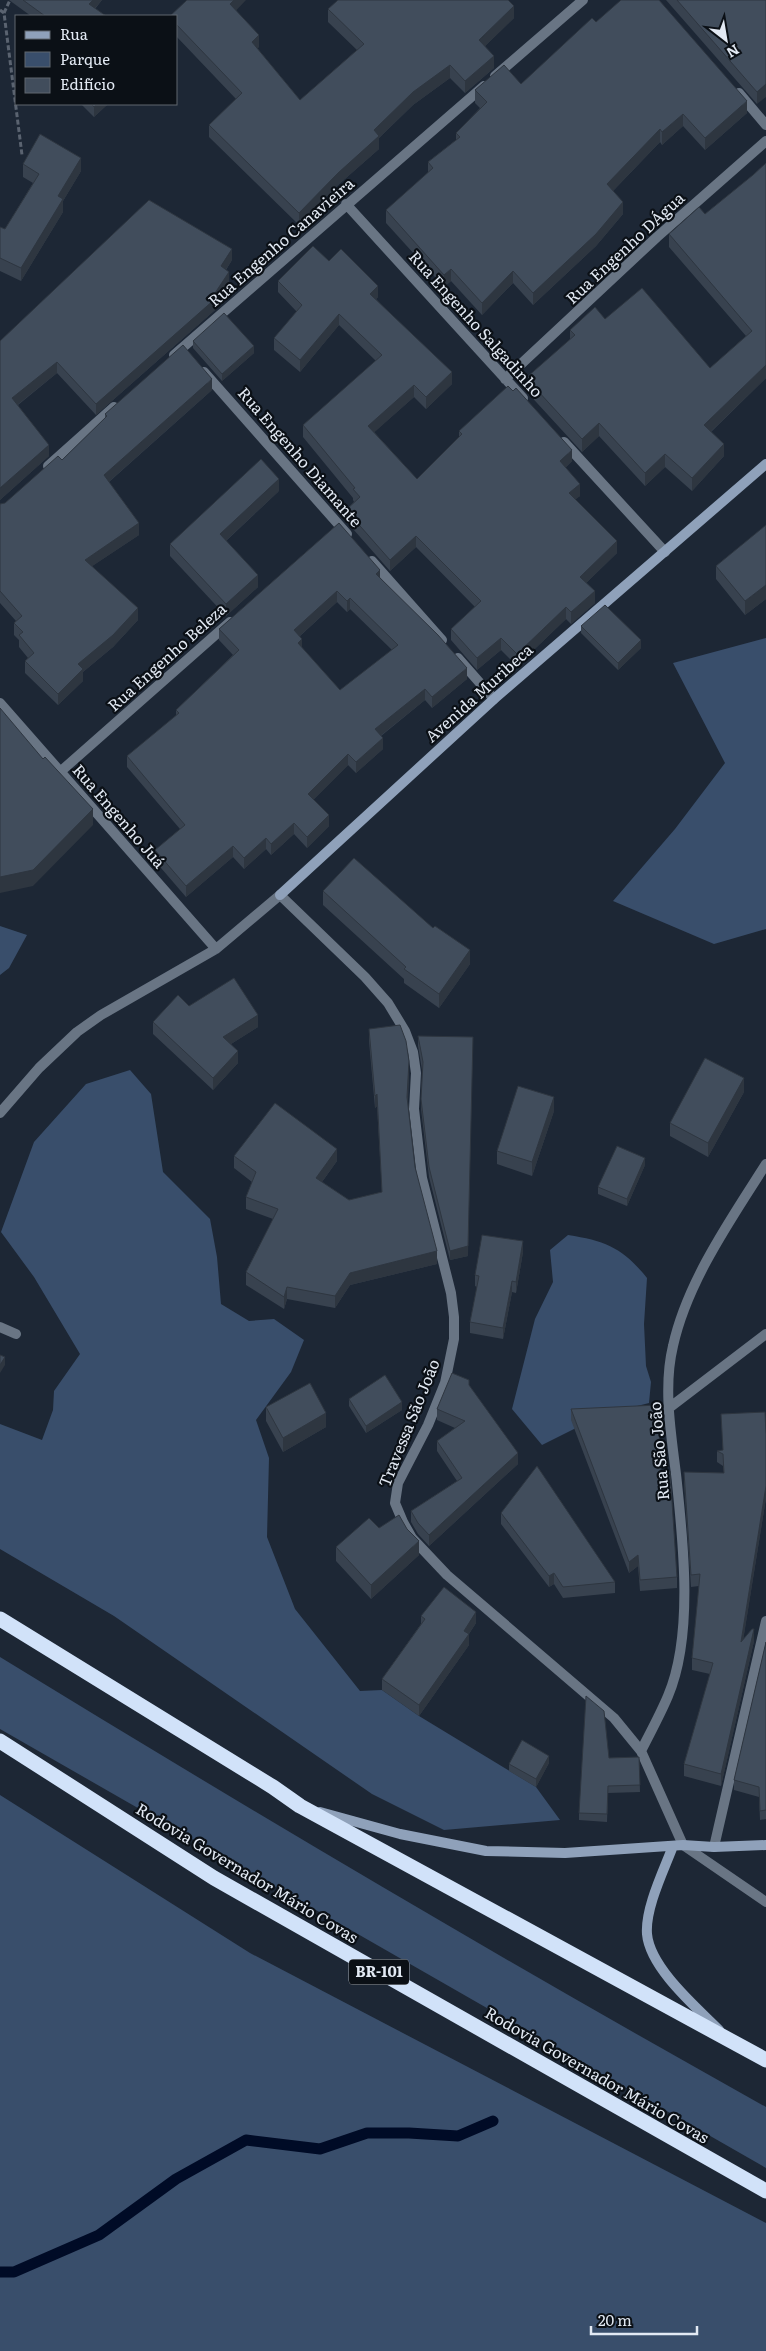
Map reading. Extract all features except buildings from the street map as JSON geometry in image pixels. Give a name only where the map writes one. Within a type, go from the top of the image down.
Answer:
[{"type":"highway","points":[[0,1619],[273,1786],[300,1806],[724,2035],[766,2060]]},
{"type":"highway","name":"Rodovia Governador Mário Covas","points":[[0,1741],[222,1882],[766,2192]]},
{"type":"main road","name":"Avenida Muribeca","points":[[280,895],[494,698],[766,464]]},
{"type":"main road","points":[[300,1806],[400,1834],[486,1851],[565,1853],[678,1846],[766,1845]]},
{"type":"main road","points":[[678,1846],[652,1905],[648,1923],[648,1941],[666,1974],[724,2035]]},
{"type":"street","name":"Rua Engenho Canavieira","points":[[168,360],[189,355],[346,204],[583,0]]},
{"type":"street","points":[[734,88],[766,124]]},
{"type":"street","name":"Rua Engenho DÁgua","points":[[505,379],[657,238],[766,141]]},
{"type":"street","name":"Rua Engenho Salgadinho","points":[[346,204],[532,408]]},
{"type":"street","name":"Rua Engenho Diamante","points":[[189,355],[335,528],[352,539]]},
{"type":"street","points":[[43,470],[123,399]]},
{"type":"street","points":[[558,436],[664,552]]},
{"type":"street","points":[[365,554],[494,698]]},
{"type":"street","name":"Rua Engenho Beleza","points":[[60,772],[236,616]]},
{"type":"street","name":"Rua Engenho Juá","points":[[0,703],[216,949]]},
{"type":"street","name":"Avenida Muribeca","points":[[0,1113],[45,1062],[78,1032],[101,1015],[216,949],[280,895]]},
{"type":"street","name":"Travessa São João","points":[[280,895],[365,977],[388,1003],[405,1031],[413,1052],[416,1073],[414,1109],[422,1178],[451,1293],[454,1339],[445,1383],[428,1425],[398,1484],[395,1503],[398,1513],[412,1538],[447,1575],[614,1718],[641,1751],[678,1846]]},
{"type":"street","name":"Rua São João","points":[[641,1751],[669,1695],[679,1656],[683,1614],[680,1518],[670,1408],[672,1348],[690,1294],[766,1164]]},
{"type":"street","points":[[0,1327],[16,1334]]},
{"type":"street","points":[[670,1408],[766,1334]]},
{"type":"street","points":[[714,1847],[766,1621]]},
{"type":"street","points":[[678,1846],[766,1902]]},
{"type":"path","points":[[10,0],[2,12],[22,155]]},
{"type":"green space","points":[[766,638],[766,929],[714,944],[613,901],[675,829],[725,763],[673,663]]},
{"type":"green space","points":[[0,926],[27,935],[9,968],[0,975]]},
{"type":"green space","points":[[130,1070],[151,1094],[163,1172],[210,1219],[217,1257],[221,1304],[249,1321],[274,1319],[304,1340],[291,1372],[256,1420],[269,1458],[267,1537],[295,1609],[360,1691],[382,1690],[419,1716],[536,1787],[560,1820],[444,1830],[372,1794],[114,1616],[0,1549],[0,1424],[42,1440],[53,1410],[54,1391],[80,1354],[34,1277],[1,1232],[34,1142],[86,1084]]},
{"type":"green space","points":[[568,1235],[593,1240],[613,1247],[630,1259],[647,1278],[644,1324],[646,1366],[651,1382],[649,1403],[602,1415],[542,1445],[512,1409],[535,1319],[553,1282],[550,1250]]},
{"type":"green space","points":[[0,1657],[381,1886],[573,1998],[766,2107],[766,2168],[0,1729]]},
{"type":"green space","points":[[0,1795],[250,1953],[766,2223],[766,2351],[0,2351]]},
{"type":"waterway","points":[[0,2272],[14,2272],[99,2235],[176,2179],[246,2140],[320,2149],[367,2133],[458,2136],[493,2121]]}]
